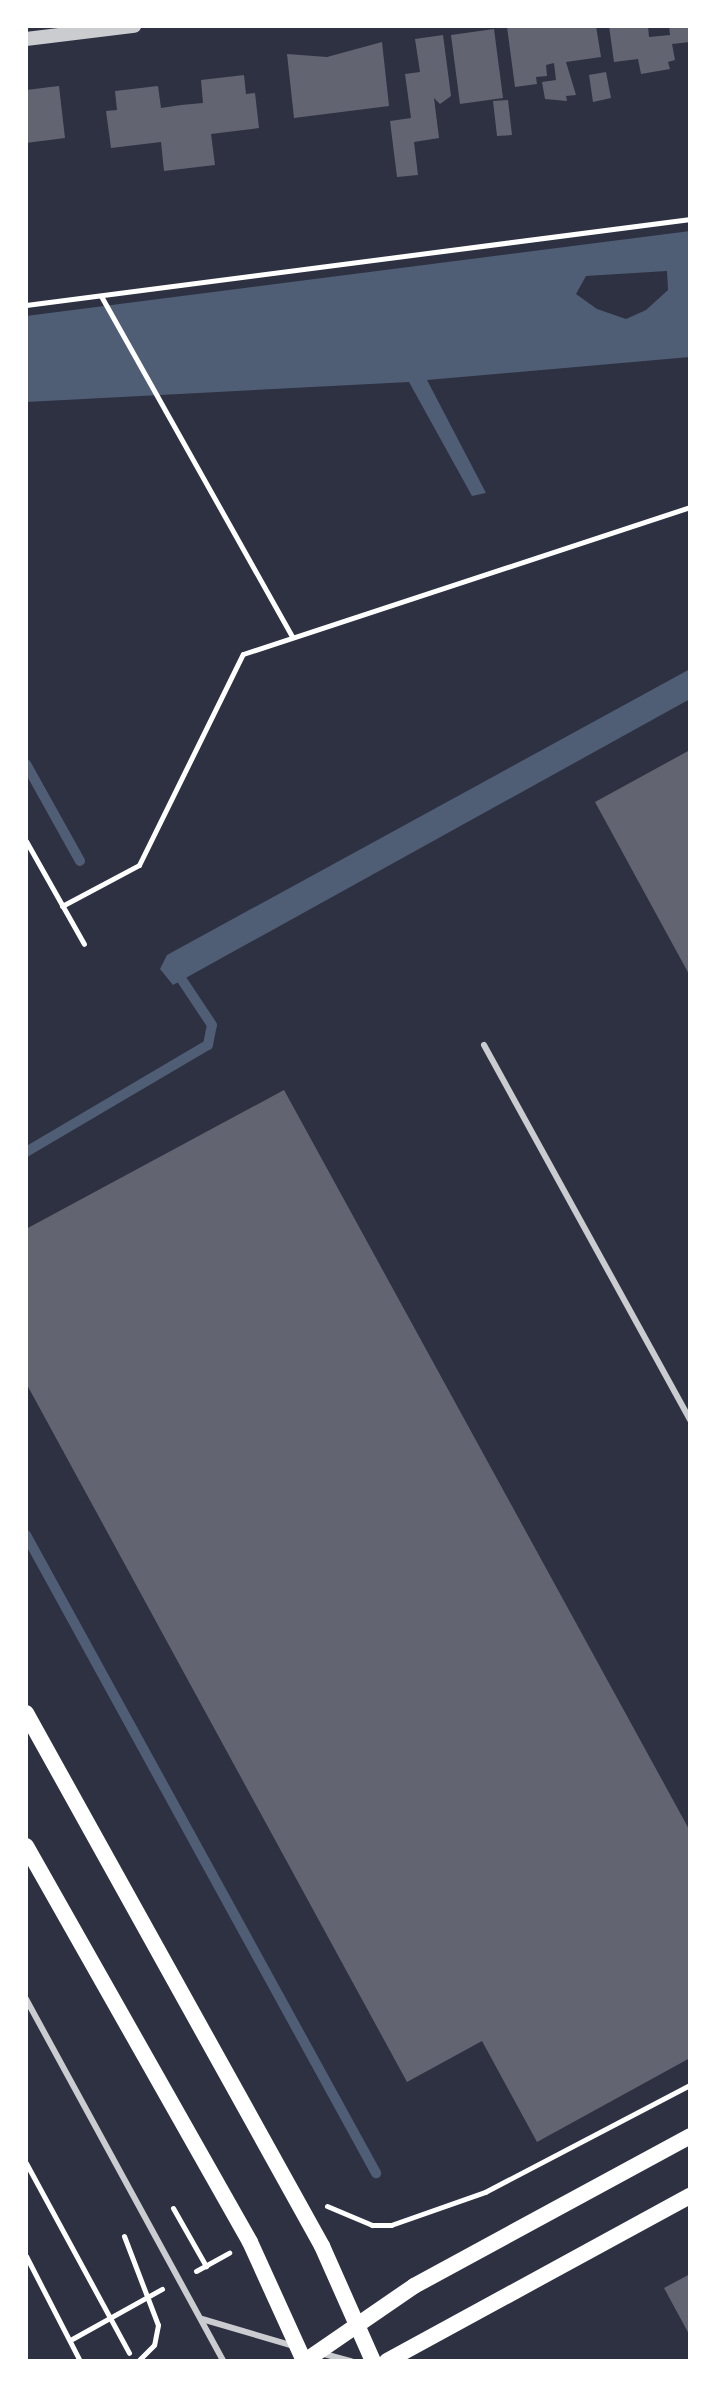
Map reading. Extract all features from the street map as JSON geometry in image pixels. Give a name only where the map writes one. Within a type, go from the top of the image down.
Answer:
[{"type":"main road","points":[[26,1713],[304,2213],[358,2323],[373,2361]]},
{"type":"main road","points":[[26,1846],[250,2242],[306,2355],[414,2286],[690,2136]]},
{"type":"main road","points":[[387,2361],[690,2196]]},
{"type":"street","points":[[26,39],[134,26]]},
{"type":"lane","points":[[484,1045],[690,1420]]},
{"type":"lane","points":[[26,1999],[223,2361]]},
{"type":"lane","points":[[202,2319],[306,2355],[351,2361]]},
{"type":"path","points":[[26,305],[690,219]]},
{"type":"path","points":[[101,296],[292,637]]},
{"type":"path","points":[[62,906],[139,865],[243,654],[690,507]]},
{"type":"path","points":[[26,841],[84,944]]},
{"type":"path","points":[[304,2213],[319,2205],[339,2208],[372,2225],[391,2225],[485,2192],[690,2085]]},
{"type":"path","points":[[26,2163],[129,2353]]},
{"type":"path","points":[[173,2208],[206,2266]]},
{"type":"path","points":[[124,2236],[149,2297],[157,2335],[152,2349],[138,2361]]},
{"type":"path","points":[[72,2339],[250,2242]]},
{"type":"path","points":[[26,2256],[72,2339],[80,2361]]},
{"type":"water","points":[[690,231],[690,357],[427,380],[486,493],[472,496],[409,382],[26,402],[26,316]],"holes":[[[667,271],[668,290],[646,310],[626,319],[597,309],[576,294],[586,276]]]},
{"type":"water","points":[[690,669],[690,699],[173,985],[160,969],[167,955]]},
{"type":"building","points":[[596,26],[601,57],[566,62],[576,95],[566,96],[567,101],[545,99],[542,82],[556,80],[554,63],[546,65],[547,76],[536,77],[537,84],[515,87],[507,27]]},
{"type":"building","points":[[609,26],[648,26],[649,37],[670,35],[669,26],[690,26],[690,42],[672,44],[675,60],[668,62],[670,69],[641,74],[638,59],[614,62]]},
{"type":"building","points":[[494,29],[503,98],[460,104],[451,35]]},
{"type":"building","points":[[443,35],[451,96],[440,104],[434,98],[439,138],[414,142],[418,175],[397,177],[390,121],[411,118],[405,74],[420,72],[415,39]]},
{"type":"building","points":[[382,42],[389,106],[294,118],[287,54],[327,57]]},
{"type":"building","points":[[606,72],[611,98],[593,102],[589,75]]},
{"type":"building","points":[[244,75],[246,94],[255,93],[259,128],[211,134],[215,165],[164,171],[161,142],[111,148],[106,111],[117,110],[115,91],[158,86],[161,108],[203,103],[201,80]]},
{"type":"building","points":[[59,86],[65,138],[26,143],[26,90]]},
{"type":"building","points":[[508,100],[512,135],[497,136],[493,101]]},
{"type":"building","points":[[690,750],[690,976],[595,802]]},
{"type":"building","points":[[284,1090],[690,1831],[690,2058],[537,2142],[482,2041],[407,2082],[26,1383],[26,1229]]},
{"type":"building","points":[[690,2274],[690,2336],[664,2288]]},
{"type":"waterway","points":[[26,764],[80,861]]},
{"type":"waterway","points":[[26,1152],[208,1045],[212,1025],[182,980]]},
{"type":"waterway","points":[[26,1535],[376,2173]]}]
